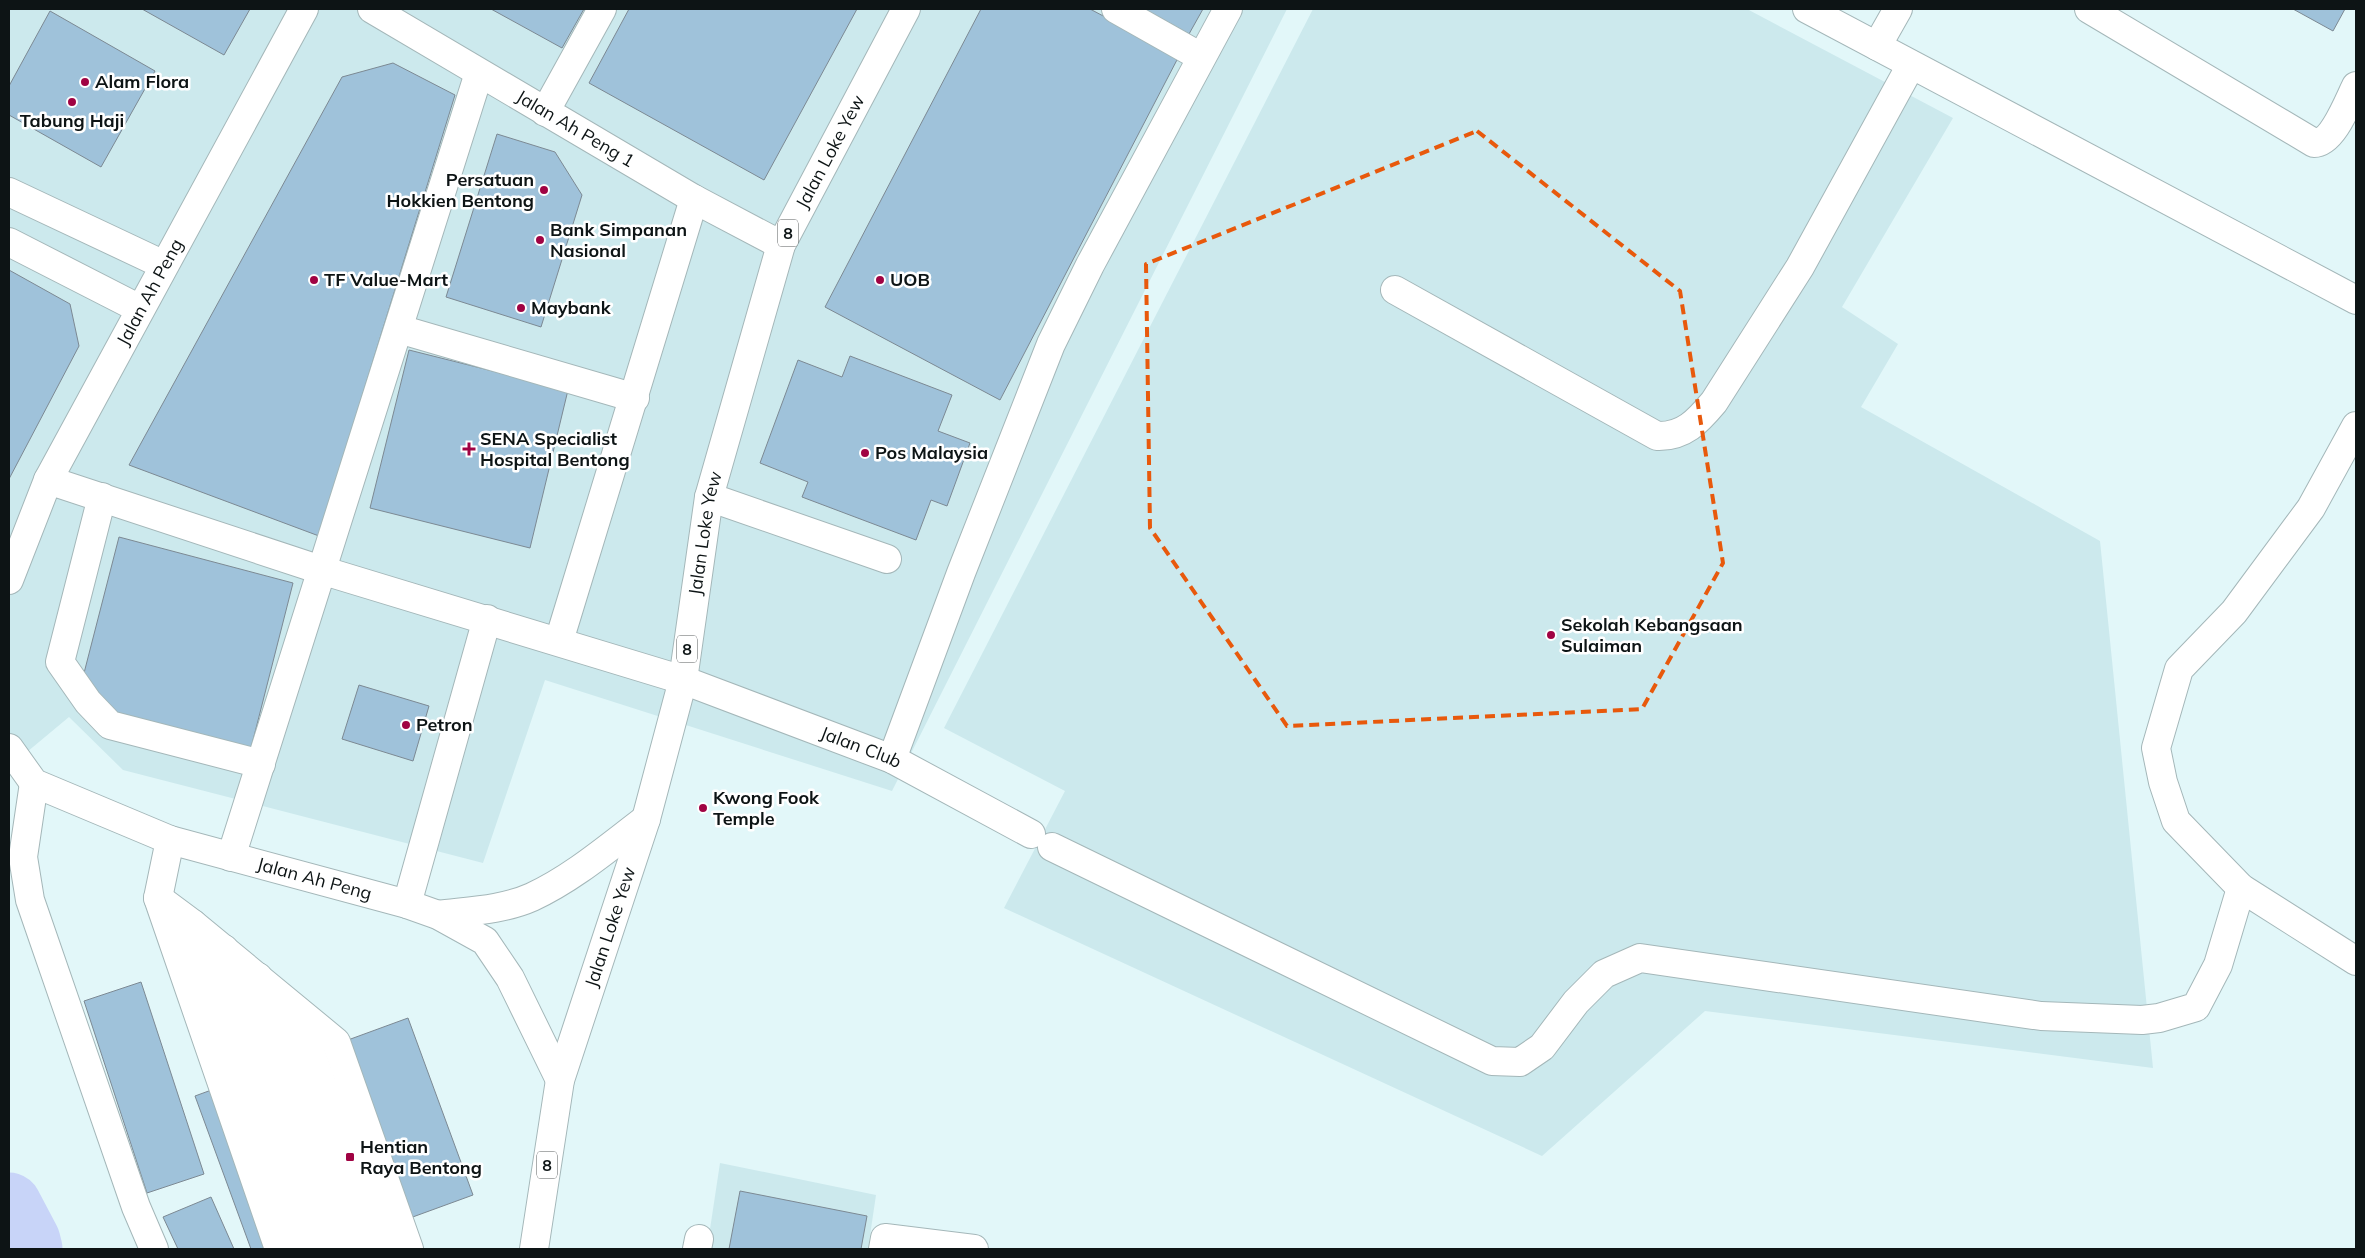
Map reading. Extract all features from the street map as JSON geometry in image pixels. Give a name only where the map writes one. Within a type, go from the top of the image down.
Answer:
[{"type":"main road","name":"Jalan Ah Peng","points":[[9,580],[48,480],[304,9]]},
{"type":"main road","name":"Jalan Ah Peng 1","points":[[372,9],[694,199],[782,245]]},
{"type":"main road","points":[[545,112],[602,9]]},
{"type":"main road","name":"Jalan Loke Yew","points":[[560,1080],[646,819],[683,680],[709,497],[782,245],[906,9]]},
{"type":"main road","points":[[1116,9],[1201,58]]},
{"type":"main road","points":[[892,759],[961,572],[1051,344],[1090,265],[1228,9]]},
{"type":"main road","points":[[1807,9],[2356,300]]},
{"type":"main road","points":[[1878,46],[1898,9]]},
{"type":"main road","points":[[2089,9],[2314,143],[2320,143],[2332,133],[2356,86]]},
{"type":"main road","points":[[1395,290],[1657,436],[1671,436],[1697,422],[1719,394],[1800,267],[1911,65]]},
{"type":"main road","points":[[231,857],[479,73]]},
{"type":"main road","points":[[9,192],[164,265]]},
{"type":"main road","points":[[560,641],[694,199]]},
{"type":"main road","points":[[9,242],[140,309]]},
{"type":"main road","points":[[399,329],[635,398]]},
{"type":"main road","points":[[2356,426],[2311,508],[2234,612],[2179,669],[2156,748],[2163,782],[2176,821],[2241,888],[2356,961]]},
{"type":"main road","name":"Jalan Club","points":[[48,480],[321,570],[560,641],[683,680],[892,759],[1041,840],[1492,1061],[1520,1062],[1542,1047],[1576,1002],[1604,974],[1640,958],[2042,1016],[2142,1020],[2160,1018],[2196,1007],[2218,965],[2241,888]]},
{"type":"main road","points":[[102,497],[60,662],[88,702],[110,725],[261,764]]},
{"type":"main road","points":[[709,497],[887,559]]},
{"type":"main road","points":[[407,904],[487,619]]},
{"type":"main road","points":[[9,748],[34,783],[23,857],[30,900],[136,1207],[154,1249]]},
{"type":"main road","name":"Jalan Ah Peng","points":[[34,783],[170,840],[407,904],[438,915],[485,941],[510,978],[560,1080]]},
{"type":"main road","points":[[438,915],[496,907],[531,897],[581,868],[646,819]]},
{"type":"main road","points":[[170,840],[158,898],[279,1249]]},
{"type":"main road","points":[[158,898],[223,948],[336,1042],[409,1249]]},
{"type":"main road","points":[[193,924],[307,1249]]},
{"type":"main road","points":[[223,948],[330,1249]]},
{"type":"main road","points":[[258,977],[354,1249]]},
{"type":"main road","points":[[294,1008],[382,1249]]},
{"type":"main road","name":"8","points":[[534,1249],[560,1080]]},
{"type":"main road","points":[[883,1249],[885,1238],[974,1249]]},
{"type":"highlighted area","points":[[1477,131],[1680,291],[1723,563],[1642,709],[1287,726],[1150,528],[1146,264]]},
{"type":"shaded area","points":[[9,9],[1287,9],[892,791],[545,680],[483,863],[123,770],[69,717],[9,767]]},
{"type":"shaded area","name":"Sekolah Kebangsaan Sulaiman","points":[[1313,9],[1747,9],[1953,118],[1842,307],[1898,344],[1861,407],[2100,541],[2153,1068],[1705,1011],[1542,1156],[1004,908],[1065,791],[944,728]]},
{"type":"shaded area","points":[[720,1163],[876,1195],[868,1249],[707,1249]]},
{"type":"building","points":[[142,9],[250,9],[224,55]]},
{"type":"building","points":[[491,9],[584,9],[562,48]]},
{"type":"building","points":[[629,9],[857,9],[764,180],[589,83]]},
{"type":"building","points":[[981,9],[1090,9],[1179,56],[1000,400],[825,307]]},
{"type":"building","points":[[1144,9],[1203,9],[1189,34]]},
{"type":"building","points":[[2293,9],[2345,9],[2333,31]]},
{"type":"building","points":[[50,11],[155,71],[101,167],[9,115],[9,86]]},
{"type":"building","name":"TF Value-Mart","points":[[393,63],[455,95],[319,536],[129,465],[342,77]]},
{"type":"building","points":[[497,134],[555,152],[582,195],[541,327],[446,297]]},
{"type":"building","points":[[9,270],[70,304],[79,346],[9,479]]},
{"type":"building","name":"SENA Specialist Hospital Bentong","points":[[409,350],[568,390],[530,548],[370,508]]},
{"type":"building","name":"Pos Malaysia","points":[[850,356],[952,395],[938,431],[970,443],[947,506],[931,500],[916,540],[802,497],[808,482],[760,463],[798,360],[842,377]]},
{"type":"building","points":[[119,537],[293,583],[251,748],[114,712],[83,677]]},
{"type":"building","points":[[359,685],[429,706],[413,761],[342,739]]},
{"type":"building","points":[[141,982],[204,1174],[147,1193],[84,1001]]},
{"type":"building","points":[[408,1018],[473,1195],[325,1249],[251,1249],[195,1096]]},
{"type":"building","points":[[740,1191],[867,1216],[861,1249],[729,1249]]},
{"type":"building","points":[[211,1197],[234,1249],[178,1249],[163,1217]]},
{"type":"waterway","points":[[9,1205],[28,1241],[30,1249]]},
{"type":"place","name":"Alam Flora","points":[[85,82]]},
{"type":"place","name":"Tabung Haji","points":[[72,102]]},
{"type":"place","name":"Persatuan Hokkien Bentong","points":[[544,190]]},
{"type":"place","name":"Bank Simpanan Nasional","points":[[540,240]]},
{"type":"place","name":"TF Value-Mart","points":[[314,280]]},
{"type":"place","name":"UOB","points":[[880,280]]},
{"type":"place","name":"Maybank","points":[[521,308]]},
{"type":"place","name":"SENA Specialist Hospital Bentong","points":[[469,449]]},
{"type":"place","name":"Pos Malaysia","points":[[865,453]]},
{"type":"place","name":"Sekolah Kebangsaan Sulaiman","points":[[1551,635]]},
{"type":"place","name":"Petron","points":[[406,725]]},
{"type":"place","name":"Kwong Fook Temple","points":[[703,808]]},
{"type":"place","name":"Hentian Raya Bentong","points":[[350,1157]]}]
